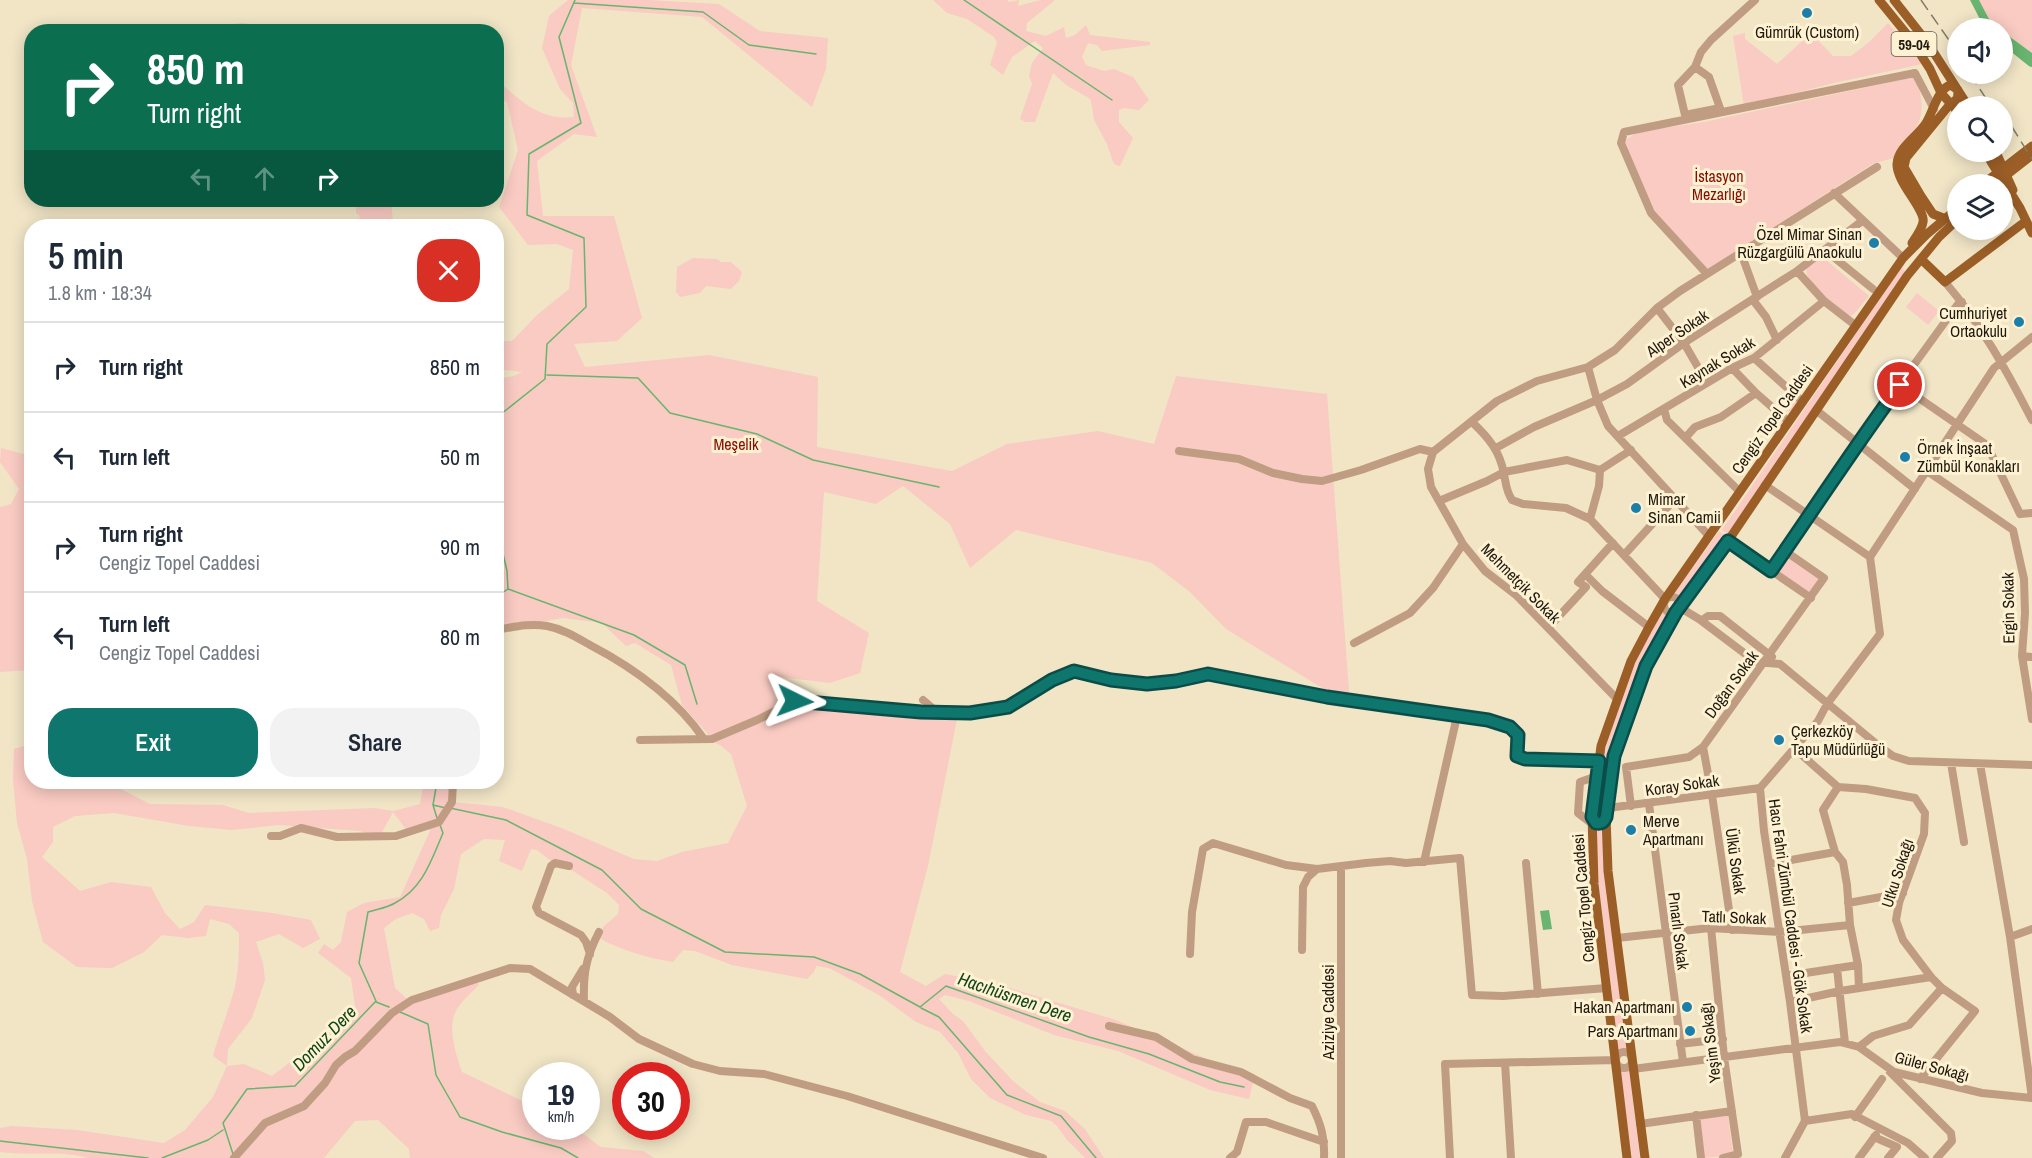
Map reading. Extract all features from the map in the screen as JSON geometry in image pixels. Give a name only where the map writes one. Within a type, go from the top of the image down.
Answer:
[{"type":"main road","name":"59-04","points":[[1879,0],[1910,38],[1930,69],[1941,93]]},
{"type":"main road","name":"59-04","points":[[1894,0],[1927,42],[1962,96]]},
{"type":"main road","points":[[1904,256],[1924,221],[1899,174],[1897,165],[1904,149],[1925,124],[1947,86],[1951,85],[1958,90],[1958,96]]},
{"type":"main road","points":[[1941,93],[1947,99]]},
{"type":"main road","points":[[1946,219],[1934,214],[1904,167],[1906,158],[1947,108]]},
{"type":"main road","points":[[1996,174],[2032,146]]},
{"type":"main road","points":[[2004,174],[2032,155]]},
{"type":"main road","points":[[2013,199],[2032,233]]},
{"type":"main road","name":"Cengiz Topel Caddesi","points":[[1628,1158],[1594,885],[1591,819],[1601,746],[1616,698],[1631,661],[1665,599],[1904,256],[1946,219]]},
{"type":"main road","points":[[1921,259],[1945,282],[2026,221]]},
{"type":"main road","name":"Cengiz Topel Caddesi","points":[[1645,1158],[1608,871],[1607,813],[1614,756],[1646,666],[1678,609],[1728,541],[1907,276],[1947,229]]},
{"type":"street","points":[[1695,67],[1709,77],[1720,108],[1685,115],[1678,84],[1695,67],[1701,52],[1711,40],[1755,0]]},
{"type":"street","points":[[1707,274],[1651,213],[1621,143],[1624,132],[1915,73],[1934,109]]},
{"type":"street","points":[[1179,451],[1239,459],[1273,473],[1322,481],[1361,471],[1420,450],[1433,452],[1497,401],[1537,381],[1588,367],[1615,350],[1657,308],[1680,291],[1877,167]]},
{"type":"street","points":[[1834,193],[1862,221],[1904,256]]},
{"type":"street","name":"Alper Sokak","points":[[1496,448],[1534,427],[1597,400],[1627,384],[1684,343],[1826,251],[1862,221]]},
{"type":"street","points":[[1826,251],[1873,289]]},
{"type":"street","points":[[1741,253],[1755,299],[1777,340]]},
{"type":"street","points":[[1797,271],[1824,301],[1855,325]]},
{"type":"street","points":[[1945,282],[1962,302],[2002,362],[2032,420]]},
{"type":"street","name":"Kaynak Sokak","points":[[1618,436],[1732,368],[1754,358],[1824,301]]},
{"type":"street","points":[[1771,571],[1858,442],[1958,304],[1962,302]]},
{"type":"street","points":[[1657,308],[1684,343],[1707,383]]},
{"type":"street","points":[[1765,485],[1870,557],[1994,368],[2032,337]]},
{"type":"street","points":[[1754,358],[1803,402]]},
{"type":"street","points":[[1588,367],[1597,400],[1608,426],[1709,536]]},
{"type":"street","points":[[1732,368],[1789,422]]},
{"type":"street","points":[[1900,385],[1987,445],[2020,514],[2013,530],[1927,471]]},
{"type":"street","points":[[1686,437],[1695,427],[1721,417],[1756,393]]},
{"type":"street","points":[[1664,409],[1667,420],[1740,492]]},
{"type":"street","points":[[1816,410],[1915,489]]},
{"type":"street","points":[[1472,423],[1496,448],[1504,472],[1505,489],[1512,500],[1523,504],[1566,508],[1590,519],[1665,599],[1676,598],[1679,602],[1678,609],[1702,620],[1756,662],[1780,664]]},
{"type":"street","points":[[1439,501],[1504,472],[1567,460],[1600,470],[1631,450]]},
{"type":"street","name":"Mehmetçik Sokak","points":[[1433,452],[1428,470],[1431,487],[1463,544],[1485,571],[1516,595],[1616,698]]},
{"type":"street","points":[[1590,519],[1599,486],[1600,470]]},
{"type":"street","points":[[1624,555],[1676,499]]},
{"type":"street","points":[[2020,514],[2032,513]]},
{"type":"street","name":"Ergin Sokak","points":[[2013,530],[2028,578],[2022,656],[2032,719]]},
{"type":"street","points":[[1728,541],[1811,598]]},
{"type":"street","points":[[1548,628],[1586,588],[1578,582],[1613,543]]},
{"type":"street","points":[[1354,643],[1410,613],[1433,588],[1463,544]]},
{"type":"street","name":"Doğan Sokak","points":[[1703,747],[1824,579],[1785,551]]},
{"type":"street","name":"Hacı Fahri Zümbül Caddesi - Gök Sokak","points":[[1805,1122],[1760,788],[1818,721],[1827,704],[1880,634],[1870,557]]},
{"type":"street","points":[[1585,574],[1602,591],[1649,627]]},
{"type":"street","points":[[1702,620],[1708,616],[1720,616],[1893,756],[1909,761],[2032,765]]},
{"type":"street","points":[[504,628],[525,624],[548,626],[565,632],[619,660],[655,687],[692,722],[704,739]]},
{"type":"street","points":[[2022,656],[2032,657]]},
{"type":"street","points":[[640,740],[712,739],[795,701],[970,713],[1008,707],[1052,680],[1074,671],[1111,680],[1147,684],[1208,674],[1327,697],[1488,720],[1510,727],[1518,735],[1517,756],[1525,759],[1599,761]]},
{"type":"street","points":[[923,700],[937,712]]},
{"type":"street","points":[[1424,862],[1457,716]]},
{"type":"street","points":[[1631,806],[1626,767],[1689,757],[1703,747],[1712,795]]},
{"type":"street","points":[[1795,749],[1838,787],[1823,810],[1835,852],[1843,862],[1850,925],[1858,965],[1859,988]]},
{"type":"street","points":[[1951,762],[1964,842]]},
{"type":"street","points":[[1980,764],[2010,937],[2032,1098]]},
{"type":"street","points":[[1591,819],[1578,813],[1580,782],[1597,776]]},
{"type":"street","name":"Utku Sokağı","points":[[1838,787],[1866,789],[1915,798],[1925,813],[1924,834],[1899,903],[1896,921],[1903,940],[1931,977],[1942,988],[1975,1011],[1920,1079]]},
{"type":"street","name":"Koray Sokak","points":[[1591,819],[1594,810],[1601,809],[1607,813],[1631,806],[1760,788]]},
{"type":"street","points":[[271,836],[280,836],[301,828],[337,837],[396,836],[439,822],[452,802],[453,789]]},
{"type":"street","name":"Ülkü Sokak","points":[[1712,795],[1732,930]]},
{"type":"street","name":"Pınarlı Sokak","points":[[1650,804],[1683,1062]]},
{"type":"street","points":[[1190,954],[1192,912],[1203,849],[1213,843],[1286,865],[1317,869],[1390,861],[1406,863],[1460,858],[1472,995],[1503,996],[1607,988]]},
{"type":"street","points":[[1769,864],[1835,852]]},
{"type":"street","points":[[568,866],[555,863],[551,866],[536,908],[539,913],[581,935],[590,954]]},
{"type":"street","points":[[1526,863],[1538,994]]},
{"type":"street","name":"Aziziye Caddesi","points":[[1341,866],[1341,1158]]},
{"type":"street","points":[[1302,950],[1303,887],[1308,877],[1317,869]]},
{"type":"street","points":[[1848,903],[1903,893]]},
{"type":"street","name":"Tatlı Sokak","points":[[1617,938],[1711,928],[1780,932],[1850,925]]},
{"type":"street","name":"Yeşim Sokağı","points":[[1711,928],[1724,1056],[1732,1111],[1742,1156]]},
{"type":"street","points":[[2010,937],[2032,929]]},
{"type":"street","points":[[573,995],[572,987],[586,964],[599,932]]},
{"type":"street","points":[[584,1001],[583,981],[586,964]]},
{"type":"street","points":[[1786,976],[1858,965]]},
{"type":"street","points":[[234,1158],[265,1123],[304,1106],[325,1083],[336,1065],[355,1051],[392,1013],[412,1000],[510,968],[530,969],[610,1017],[639,1039],[693,1064],[720,1071],[764,1074],[836,1093],[1043,1158]]},
{"type":"street","points":[[1837,968],[1845,1043]]},
{"type":"street","points":[[1790,1002],[1840,991],[1931,977]]},
{"type":"street","points":[[573,995],[583,981]]},
{"type":"street","points":[[1859,1047],[1873,1036],[1909,1025],[1942,988]]},
{"type":"street","points":[[1109,1026],[1156,1037],[1192,1059],[1241,1072],[1290,1098],[1312,1106],[1322,1128],[1324,1158]]},
{"type":"street","points":[[1680,1044],[1723,1039]]},
{"type":"street","name":"Güler Sokağı","points":[[1796,1047],[1845,1043],[1859,1047],[1887,1069],[1920,1079],[1982,1093],[2032,1098]]},
{"type":"street","points":[[1633,1069],[1796,1047]]},
{"type":"street","points":[[1450,1158],[1445,1064],[1616,1060],[1619,1053],[1624,1052],[1629,1053],[1631,1058]]},
{"type":"street","points":[[1505,1063],[1511,1158]]},
{"type":"street","points":[[1887,1069],[1951,1133],[1952,1141],[1937,1158]]},
{"type":"street","points":[[1855,1117],[1882,1079]]},
{"type":"street","points":[[1640,1124],[1732,1111]]},
{"type":"street","points":[[1785,1158],[1805,1122],[1852,1114],[1908,1143],[1925,1158]]},
{"type":"street","points":[[1696,1115],[1701,1158]]},
{"type":"street","points":[[1230,1158],[1237,1152],[1246,1122],[1266,1122],[1324,1142]]},
{"type":"street","points":[[1859,1158],[1880,1128]]},
{"type":"street","points":[[1874,1137],[1897,1147],[1888,1158]]},
{"type":"street","points":[[1723,1158],[1742,1156]]},
{"type":"green space","name":"Meşelik","points":[[568,0],[649,0],[719,4],[760,31],[828,38],[826,69],[812,107],[702,17],[582,8],[571,65],[597,137],[574,134],[537,161],[543,216],[614,216],[642,318],[617,341],[574,344],[585,367],[709,355],[818,377],[817,447],[952,471],[1007,444],[1098,431],[1154,444],[1176,376],[1327,394],[1350,705],[1226,629],[1190,592],[1152,563],[1016,530],[970,568],[950,524],[903,486],[876,504],[824,492],[817,601],[869,633],[860,673],[830,683],[772,676],[776,702],[817,698],[959,709],[928,866],[900,972],[926,986],[945,974],[996,984],[1116,1020],[1221,1065],[1255,1074],[1249,1099],[1210,1090],[1118,1051],[1054,1035],[969,1001],[945,995],[939,999],[963,1021],[985,1051],[1014,1082],[1040,1102],[1065,1111],[1085,1129],[1104,1158],[1085,1158],[1051,1121],[1026,1115],[990,1098],[971,1079],[958,1053],[940,1032],[916,1022],[879,995],[829,968],[816,966],[807,979],[732,965],[695,951],[683,950],[673,962],[625,950],[599,938],[603,927],[618,914],[619,905],[607,893],[573,871],[555,864],[537,850],[531,849],[522,871],[499,861],[505,840],[484,839],[461,854],[454,889],[441,915],[439,928],[430,931],[424,919],[412,913],[396,919],[384,928],[395,988],[406,998],[474,976],[479,985],[459,1006],[453,1021],[453,1039],[457,1057],[462,1072],[522,1101],[522,1140],[592,1140],[601,1147],[643,1151],[654,1158],[410,1158],[409,1149],[378,1120],[355,1121],[324,1158],[88,1158],[67,1154],[0,1152],[0,1128],[12,1126],[77,1130],[164,1143],[185,1130],[213,1097],[227,1066],[213,1056],[235,987],[239,956],[239,933],[229,924],[210,919],[206,936],[188,938],[162,935],[144,952],[112,968],[77,967],[43,942],[32,901],[27,859],[17,823],[13,780],[14,749],[24,746],[24,789],[121,789],[150,804],[223,805],[249,813],[375,808],[393,811],[420,804],[423,789],[454,789],[453,802],[503,807],[564,829],[634,859],[657,861],[682,852],[728,843],[747,806],[731,754],[713,742],[682,705],[671,665],[635,643],[626,646],[602,623],[563,618],[504,629],[504,378],[522,372],[504,370],[504,341],[512,341],[537,315],[569,289],[573,250],[557,244],[528,245],[499,207],[504,207],[504,192],[518,150],[507,102],[504,101],[504,86],[531,108],[551,116],[574,117],[573,103],[560,89],[542,48],[549,16]],"holes":[[[393,812],[408,832],[427,826],[430,831],[400,897],[364,903],[347,912],[341,942],[333,950],[324,944],[318,953],[351,978],[355,1006],[351,1012],[272,1076],[244,1064],[227,1066],[228,1049],[252,1018],[265,980],[263,963],[256,942],[279,934],[303,948],[320,939],[311,920],[205,905],[194,922],[180,929],[165,913],[151,887],[111,882],[80,891],[42,857],[53,842],[53,827],[75,816],[114,813],[189,826],[231,830],[279,825],[360,831],[379,838]]]},
{"type":"green space","points":[[933,0],[1007,0],[1009,2],[1019,0],[1018,6],[1041,0],[1055,0],[1027,23],[1026,31],[1046,36],[1064,27],[1066,38],[1075,35],[1086,25],[1090,35],[1150,42],[1150,45],[1102,51],[1097,45],[1088,43],[1082,57],[1086,65],[1104,71],[1114,69],[1133,77],[1149,100],[1139,110],[1124,108],[1119,110],[1119,122],[1133,138],[1120,166],[1113,162],[1107,144],[1094,120],[1091,100],[1053,73],[1035,122],[1025,122],[1020,119],[1032,84],[1029,76],[1032,63],[1043,48],[1035,41],[1012,57],[1003,75],[990,65],[997,43],[994,37],[967,19],[947,13]]},
{"type":"green space","points":[[1979,0],[2032,0],[2032,53],[2013,39],[2013,18],[1989,18]]},
{"type":"green space","points":[[1888,23],[1922,64],[1744,106],[1733,36],[1745,33],[1745,39],[1777,64],[1811,33],[1833,56],[1851,56]]},
{"type":"green space","name":"İstasyon Mezarlığı","points":[[1915,77],[1920,92],[1921,114],[1916,128],[1894,158],[1874,163],[1708,269],[1653,211],[1624,141],[1638,132],[1704,122]]},
{"type":"green space","points":[[356,207],[392,207],[393,219],[359,219],[360,216],[356,213]]},
{"type":"green space","points":[[693,258],[731,262],[742,272],[739,281],[731,289],[706,286],[700,293],[680,297],[676,292],[677,267]]},
{"type":"green space","points":[[1821,258],[1869,296],[1854,314],[1847,317],[1822,296],[1811,282],[1806,268]]},
{"type":"green space","points":[[1901,268],[1908,273],[1729,535],[1722,530]]},
{"type":"green space","points":[[1917,293],[1939,311],[1928,325],[1906,307]]},
{"type":"green space","points":[[1789,390],[1800,400],[1791,411],[1784,411],[1776,404]]},
{"type":"green space","points":[[1,448],[24,454],[24,670],[0,672],[0,507],[11,504],[19,489],[0,462]]},
{"type":"green space","points":[[1719,531],[1726,536],[1681,600],[1673,595]]},
{"type":"green space","points":[[1788,556],[1819,579],[1810,594],[1777,571]]},
{"type":"green space","points":[[1663,612],[1670,617],[1641,669],[1630,696],[1620,728],[1604,804],[1595,804],[1596,790],[1612,723],[1638,654]]},
{"type":"green space","points":[[1596,826],[1603,827],[1624,1027],[1616,1027],[1596,864]]},
{"type":"green space","points":[[1624,1030],[1626,1048],[1617,1049],[1616,1031]]},
{"type":"green space","points":[[1629,1069],[1640,1158],[1632,1158],[1620,1070]]},
{"type":"green space","points":[[1728,1115],[1733,1155],[1704,1158],[1699,1119]]},
{"type":"shaded area","points":[[1970,0],[1979,0],[1988,18],[1979,18]]},
{"type":"shaded area","points":[[2013,39],[2032,53],[2032,61],[2013,49]]},
{"type":"shaded area","points":[[1549,910],[1552,929],[1543,930],[1540,911]]},
{"type":"waterway","name":"Domuz Dere","points":[[504,412],[545,379],[547,344],[586,307],[584,238],[527,215],[529,154],[581,123],[559,37],[575,0]]},
{"type":"waterway","points":[[964,0],[1112,100]]},
{"type":"waterway","points":[[574,3],[703,12],[749,45],[816,54]]},
{"type":"waterway","points":[[2013,47],[2032,62]]},
{"type":"waterway","points":[[547,375],[638,378],[670,413],[757,434],[813,460],[939,487]]},
{"type":"waterway","name":"Domuz Dere","points":[[504,558],[508,589],[504,592]]},
{"type":"waterway","points":[[508,589],[634,635],[685,665],[697,704]]},
{"type":"waterway","name":"Domuz Dere","points":[[436,789],[433,805],[437,818]]},
{"type":"waterway","name":"Hacıhüsmen Dere","points":[[433,805],[446,808]]},
{"type":"waterway","name":"Hacıhüsmen Dere","points":[[450,808],[506,820],[602,870],[641,909],[725,952],[814,957],[860,974],[920,1007],[946,986],[1089,1037],[1149,1054],[1220,1082],[1244,1087]]},
{"type":"waterway","name":"Domuz Dere","points":[[233,1154],[223,1123],[247,1089],[295,1086],[376,1001],[359,963],[368,912],[395,903],[413,890],[425,873],[443,833],[440,825]]},
{"type":"waterway","points":[[376,1002],[389,1007]]},
{"type":"waterway","points":[[921,1008],[939,1017],[1007,1095],[1061,1116],[1096,1158]]},
{"type":"waterway","points":[[400,1012],[428,1024],[436,1075],[460,1117],[502,1132],[561,1148],[578,1158]]},
{"type":"waterway","points":[[162,1158],[208,1140],[223,1130]]},
{"type":"waterway","points":[[0,1141],[148,1158]]},
{"type":"railway","points":[[1921,0],[1947,37]]},
{"type":"railway","points":[[1977,84],[1984,96]]},
{"type":"railway","points":[[2013,129],[2032,159]]},
{"type":"place","name":"Gümrük (Custom)","points":[[1807,13]]},
{"type":"place","name":"Özel Mimar Sinan Rüzgargülü Anaokulu","points":[[1874,243]]},
{"type":"place","name":"Cumhuriyet Ortaokulu","points":[[2019,322]]},
{"type":"place","name":"Örnek İnşaat Zümbül Konakları","points":[[1905,457]]},
{"type":"place","name":"Mimar Sinan Camii","points":[[1636,508]]},
{"type":"place","name":"Çerkezköy Tapu Müdürlüğü","points":[[1779,740]]},
{"type":"place","name":"Merve Apartmanı","points":[[1631,830]]},
{"type":"place","name":"Hakan Apartmanı","points":[[1687,1007]]},
{"type":"place","name":"Pars Apartmanı","points":[[1690,1031]]},
{"type":"route","points":[[795,701],[921,712],[970,713],[1008,707],[1052,680],[1074,671],[1111,680],[1147,684],[1208,674],[1327,697],[1488,720],[1510,727],[1518,735],[1517,756],[1525,759],[1599,761],[1592,817],[1596,823],[1600,823],[1604,821],[1608,808],[1614,756],[1646,666],[1679,607],[1728,541],[1771,571],[1858,442],[1900,385]]}]
